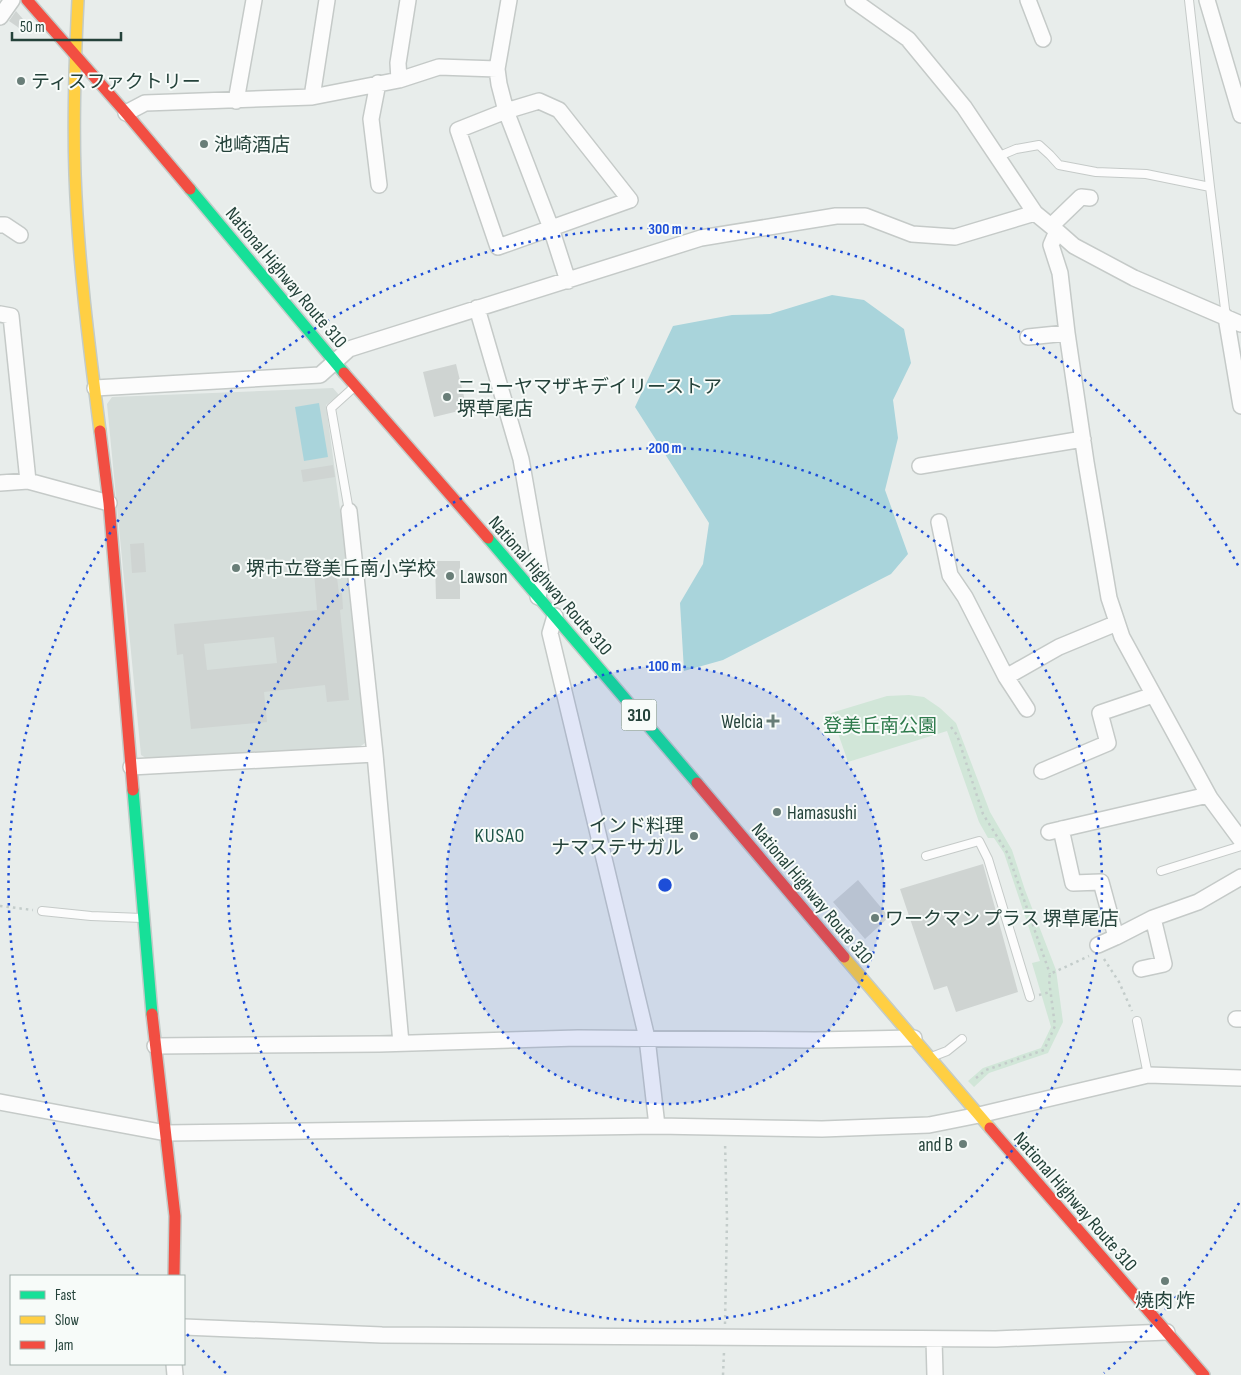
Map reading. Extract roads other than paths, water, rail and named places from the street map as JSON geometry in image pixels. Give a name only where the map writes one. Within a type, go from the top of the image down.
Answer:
[{"type":"main road","name":"National Highway Route 310","points":[[27,0],[126,113],[335,362],[555,616],[959,1092],[1204,1375]]},
{"type":"main road","points":[[78,0],[75,54],[75,174],[84,303],[109,503],[155,1046],[175,1216],[174,1275]]},
{"type":"street","points":[[0,17],[12,0]]},
{"type":"street","points":[[236,101],[254,0]]},
{"type":"street","points":[[312,98],[327,0]]},
{"type":"street","points":[[399,80],[398,63],[408,0]]},
{"type":"street","points":[[509,0],[497,69],[506,111],[551,228],[568,281]]},
{"type":"street","points":[[853,0],[873,6],[908,39],[964,107],[1035,213],[1074,246],[1134,278],[1241,324]]},
{"type":"street","points":[[1028,0],[1043,39]]},
{"type":"street","points":[[1207,0],[1238,93],[1241,115]]},
{"type":"street","points":[[126,113],[145,103],[312,98],[399,80],[439,67],[497,69]]},
{"type":"street","points":[[378,83],[371,119],[379,185]]},
{"type":"street","points":[[539,101],[559,110],[630,200],[498,247],[458,130],[506,111],[539,101]]},
{"type":"street","points":[[1090,198],[1081,197],[1054,229],[1051,246],[1060,273],[1083,439],[1109,598],[1122,637],[1208,795],[1241,840]]},
{"type":"street","points":[[95,388],[320,375],[349,349],[701,238],[836,216],[865,216],[912,234],[955,237],[1035,213]]},
{"type":"street","points":[[0,225],[6,226],[20,235]]},
{"type":"street","points":[[477,308],[520,459],[542,579],[538,597]]},
{"type":"street","points":[[0,314],[11,316],[28,481]]},
{"type":"street","points":[[1226,317],[1241,406]]},
{"type":"street","points":[[1028,337],[1067,332]]},
{"type":"street","points":[[920,466],[1083,439]]},
{"type":"street","points":[[0,483],[28,481],[109,503]]},
{"type":"street","points":[[349,511],[375,754],[400,1043]]},
{"type":"street","points":[[939,522],[950,574],[1026,710]]},
{"type":"street","points":[[555,616],[550,633],[647,1038],[657,1126]]},
{"type":"street","points":[[1006,677],[1059,647],[1117,623]]},
{"type":"street","points":[[1042,771],[1108,743],[1100,713],[1154,695]]},
{"type":"street","points":[[131,768],[375,754]]},
{"type":"street","points":[[1116,937],[1101,882],[1073,883],[1055,830],[1208,795]]},
{"type":"street","points":[[1099,953],[1116,937],[1153,918],[1198,902],[1241,878]]},
{"type":"street","points":[[1141,969],[1164,964],[1153,918]]},
{"type":"street","points":[[155,1046],[647,1038],[815,1040],[914,1038]]},
{"type":"street","points":[[0,1102],[166,1133],[657,1126],[822,1128],[929,1125],[1148,1075],[1241,1078]]},
{"type":"street","points":[[185,1327],[382,1335],[934,1339],[996,1339],[1167,1332]]},
{"type":"street","points":[[934,1339],[935,1375]]},
{"type":"lane","points":[[1189,0],[1226,317]]},
{"type":"lane","points":[[997,157],[1016,149],[1038,145],[1058,165],[1096,172],[1146,174],[1210,188]]},
{"type":"lane","points":[[349,511],[332,408],[356,386]]},
{"type":"lane","points":[[926,856],[979,841],[988,859],[1030,997]]},
{"type":"lane","points":[[1161,871],[1241,846]]},
{"type":"lane","points":[[42,911],[91,916],[144,918]]},
{"type":"lane","points":[[1137,1021],[1148,1075]]},
{"type":"lane","points":[[930,1058],[947,1051],[962,1039]]},
{"type":"water","points":[[832,295],[864,300],[904,329],[911,363],[893,400],[898,438],[885,490],[908,554],[891,574],[723,660],[684,671],[680,603],[703,564],[709,523],[635,407],[673,326],[732,315],[770,314]]},
{"type":"water","points":[[319,403],[328,457],[304,461],[295,407]]},
{"type":"place","name":"ティスファクトリー","points":[[21,81]]},
{"type":"place","name":"池崎酒店","points":[[204,144]]},
{"type":"place","name":"ニューヤマザキデイリーストア 堺草尾店","points":[[447,397]]},
{"type":"place","name":"堺市立登美丘南小学校","points":[[236,568]]},
{"type":"place","name":"Lawson","points":[[450,576]]},
{"type":"place","name":"Welcia","points":[[773,721]]},
{"type":"place","name":"Hamasushi","points":[[777,812]]},
{"type":"place","name":"インド料理 ナマステサガル","points":[[694,836]]},
{"type":"place","name":"ワークマン プラス 堺草尾店","points":[[875,918]]},
{"type":"place","name":"and B","points":[[963,1144]]},
{"type":"place","name":"焼肉 炸","points":[[1165,1281]]},
{"type":"district","name":"KUSAO","points":[[500,835]]},
{"type":"park label","name":"登美丘南公園","points":[[880,725]]}]
